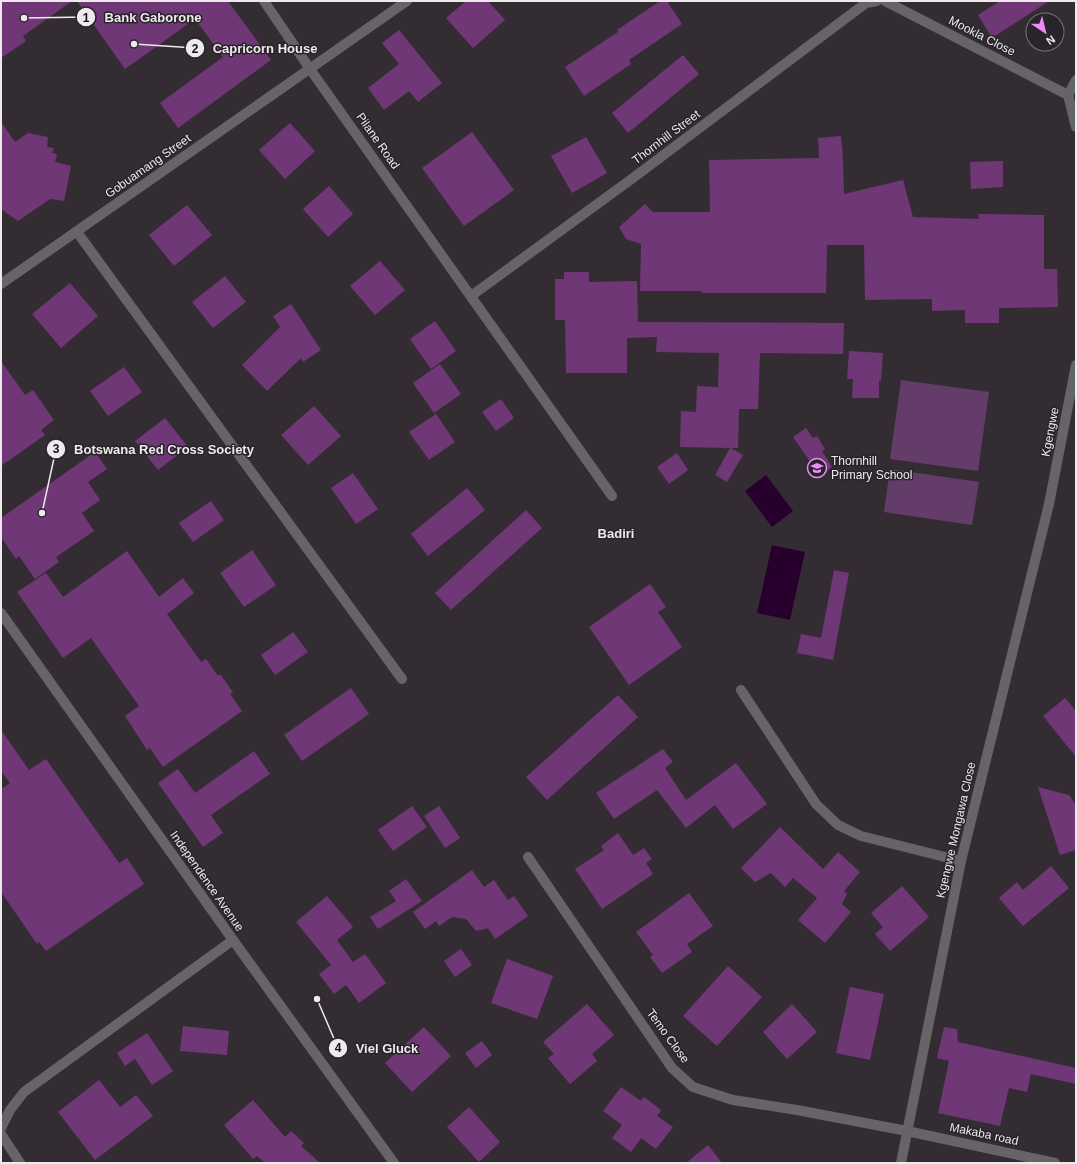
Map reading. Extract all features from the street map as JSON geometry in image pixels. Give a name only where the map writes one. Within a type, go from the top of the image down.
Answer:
[{"type":"street","name":"Pilane Road","points":[[264,1],[310,69],[612,496]]},
{"type":"street","name":"Gobuamang Street","points":[[1,284],[407,1]]},
{"type":"street","name":"Thornhill Street","points":[[471,296],[633,178],[866,3],[876,1]]},
{"type":"street","name":"Mookla Close","points":[[885,1],[1068,95]]},
{"type":"street","points":[[1076,80],[1068,95],[1076,127]]},
{"type":"street","points":[[77,232],[402,679]]},
{"type":"street","name":"Kgengwe","points":[[1049,504],[1076,365]]},
{"type":"street","name":"Kgengwe Mongawa Close","points":[[900,1163],[961,861],[1049,504]]},
{"type":"street","name":"Independence Avenue","points":[[1,613],[233,940],[394,1163]]},
{"type":"street","points":[[741,690],[816,804],[838,825],[861,836],[961,861]]},
{"type":"street","name":"Temo Close","points":[[528,857],[672,1068],[693,1087],[733,1100],[797,1110],[907,1131]]},
{"type":"street","points":[[1,1128],[10,1110],[24,1092],[233,940]]},
{"type":"street","name":"Makaba road","points":[[907,1131],[1055,1163]]},
{"type":"street","points":[[1,1134],[20,1163]]},
{"type":"shaded area","points":[[901,380],[989,392],[978,471],[890,459]]},
{"type":"shaded area","points":[[890,469],[979,482],[972,525],[884,512]]},
{"type":"shaded area","points":[[766,475],[793,511],[772,527],[745,491]]},
{"type":"shaded area","points":[[772,545],[805,552],[790,620],[757,613]]},
{"type":"building","points":[[1,1],[72,1],[23,36],[26,41],[1,58]]},
{"type":"building","points":[[77,1],[228,1],[271,60],[178,128],[160,103],[223,57],[195,19],[125,69]]},
{"type":"building","points":[[466,1],[488,1],[505,20],[473,48],[446,18]]},
{"type":"building","points":[[660,1],[667,1],[682,24],[629,60],[631,64],[584,96],[565,67],[618,32],[617,30]]},
{"type":"building","points":[[1000,1],[1049,1],[1032,12],[1025,12],[1025,17],[992,38],[978,15]]},
{"type":"building","points":[[399,30],[442,83],[418,102],[409,91],[384,110],[368,88],[399,64],[382,43]]},
{"type":"building","points":[[683,55],[699,74],[628,133],[612,113]]},
{"type":"building","points":[[1,122],[15,142],[28,133],[48,137],[47,147],[54,148],[52,153],[57,154],[55,162],[71,166],[64,201],[50,199],[18,221],[1,209]]},
{"type":"building","points":[[290,123],[315,151],[285,179],[259,150]]},
{"type":"building","points":[[472,132],[514,190],[464,226],[422,168]]},
{"type":"building","points":[[841,136],[844,194],[903,180],[913,217],[979,219],[978,214],[1044,215],[1044,269],[1057,269],[1058,307],[999,308],[999,323],[965,323],[965,310],[932,311],[932,299],[865,300],[864,245],[827,245],[826,293],[702,293],[702,291],[640,291],[641,244],[626,239],[619,227],[645,204],[653,212],[710,212],[709,160],[819,158],[818,138]]},
{"type":"building","points":[[586,137],[607,173],[572,193],[551,156]]},
{"type":"building","points":[[1003,161],[1003,187],[971,189],[970,162]]},
{"type":"building","points":[[329,186],[353,214],[328,237],[303,209]]},
{"type":"building","points":[[187,205],[212,235],[174,266],[149,235]]},
{"type":"building","points":[[380,261],[405,290],[375,315],[350,286]]},
{"type":"building","points":[[564,272],[589,272],[589,282],[637,281],[638,322],[844,323],[843,354],[760,353],[758,409],[739,409],[738,448],[731,448],[743,455],[727,482],[715,475],[730,448],[680,447],[681,411],[696,412],[697,386],[718,387],[719,353],[656,352],[657,337],[627,338],[627,373],[566,373],[565,320],[555,320],[555,279],[564,279]]},
{"type":"building","points":[[225,276],[246,302],[213,328],[192,302]]},
{"type":"building","points":[[70,283],[98,316],[61,348],[32,314]]},
{"type":"building","points":[[291,304],[321,350],[303,362],[301,358],[267,391],[242,365],[280,327],[273,316]]},
{"type":"building","points":[[435,321],[456,351],[431,369],[410,339]]},
{"type":"building","points":[[849,351],[883,353],[881,381],[879,381],[879,398],[852,398],[853,379],[847,379]]},
{"type":"building","points":[[1,361],[25,395],[33,390],[54,420],[41,430],[45,435],[1,466]]},
{"type":"building","points":[[440,364],[461,394],[434,413],[413,383]]},
{"type":"building","points":[[124,367],[142,392],[108,416],[90,391]]},
{"type":"building","points":[[501,399],[514,418],[496,431],[482,412]]},
{"type":"building","points":[[314,406],[341,436],[308,465],[281,435]]},
{"type":"building","points":[[436,414],[455,442],[429,460],[409,432]]},
{"type":"building","points":[[165,418],[188,447],[158,470],[135,441]]},
{"type":"building","points":[[806,428],[813,438],[817,436],[825,449],[822,451],[832,467],[820,476],[793,437]]},
{"type":"building","points":[[95,452],[107,469],[88,482],[100,500],[82,513],[94,531],[56,557],[59,562],[35,579],[19,556],[16,559],[1,537],[1,518]]},
{"type":"building","points":[[677,453],[688,470],[669,484],[657,467]]},
{"type":"building","points":[[353,473],[378,509],[356,524],[331,488]]},
{"type":"building","points":[[467,488],[485,510],[428,556],[411,534]]},
{"type":"building","points":[[211,501],[224,520],[193,542],[179,523]]},
{"type":"building","points":[[526,510],[542,528],[451,610],[435,593]]},
{"type":"building","points":[[252,550],[276,585],[244,607],[220,573]]},
{"type":"building","points":[[127,551],[159,597],[183,578],[194,593],[167,614],[201,662],[206,659],[218,676],[220,674],[233,692],[230,694],[242,711],[163,767],[150,748],[147,750],[125,716],[139,706],[91,638],[63,658],[17,592],[46,573],[63,597]]},
{"type":"building","points":[[834,570],[849,573],[833,660],[797,653],[801,634],[821,638]]},
{"type":"building","points":[[650,584],[666,607],[658,612],[682,647],[629,685],[589,627]]},
{"type":"building","points":[[293,632],[308,652],[275,675],[261,655]]},
{"type":"building","points":[[351,688],[369,714],[302,761],[284,735]]},
{"type":"building","points":[[618,695],[638,717],[547,800],[526,777]]},
{"type":"building","points":[[1065,698],[1076,711],[1076,757],[1043,716]]},
{"type":"building","points":[[1,730],[29,770],[46,759],[119,863],[127,858],[144,884],[46,951],[39,942],[37,944],[1,892],[1,789],[10,783],[1,771]]},
{"type":"building","points":[[663,749],[673,762],[665,768],[686,800],[736,763],[767,804],[733,829],[715,805],[686,828],[657,790],[614,819],[596,793]]},
{"type":"building","points":[[254,751],[270,774],[211,815],[223,833],[203,847],[158,783],[178,769],[195,793]]},
{"type":"building","points":[[1038,787],[1069,795],[1076,805],[1076,850],[1060,855]]},
{"type":"building","points":[[412,806],[427,827],[393,851],[378,830]]},
{"type":"building","points":[[439,806],[460,838],[445,848],[424,816]]},
{"type":"building","points":[[780,827],[823,869],[838,852],[860,872],[844,891],[847,894],[842,904],[851,912],[825,943],[798,920],[817,898],[793,878],[785,887],[771,873],[755,882],[741,868]]},
{"type":"building","points":[[618,833],[633,855],[644,848],[652,859],[646,863],[653,874],[602,909],[575,869],[604,850],[601,846]]},
{"type":"building","points":[[1051,866],[1069,888],[1023,926],[999,898],[1017,882],[1023,890]]},
{"type":"building","points":[[472,870],[484,887],[494,880],[508,900],[514,896],[528,916],[495,939],[488,928],[476,931],[466,919],[452,917],[439,926],[436,921],[425,929],[413,912]]},
{"type":"building","points":[[406,879],[422,901],[378,929],[370,917],[396,901],[389,891]]},
{"type":"building","points":[[902,886],[929,917],[890,951],[875,934],[883,927],[871,913]]},
{"type":"building","points":[[689,893],[713,926],[687,944],[692,952],[662,973],[650,957],[653,955],[636,932]]},
{"type":"building","points":[[327,896],[353,927],[337,940],[353,962],[365,954],[386,983],[359,1003],[346,985],[334,994],[319,974],[331,965],[296,922]]},
{"type":"building","points":[[461,949],[472,965],[455,977],[444,961]]},
{"type":"building","points":[[507,959],[553,976],[537,1019],[491,1003]]},
{"type":"building","points":[[728,966],[762,997],[717,1046],[683,1016]]},
{"type":"building","points":[[850,987],[884,994],[870,1060],[836,1053]]},
{"type":"building","points":[[587,1004],[614,1035],[592,1054],[597,1061],[570,1084],[548,1058],[554,1054],[543,1042]]},
{"type":"building","points":[[792,1004],[817,1032],[787,1059],[763,1032]]},
{"type":"building","points":[[183,1026],[229,1031],[227,1055],[180,1051]]},
{"type":"building","points":[[424,1027],[451,1056],[412,1092],[385,1063]]},
{"type":"building","points":[[944,1027],[957,1029],[958,1042],[1076,1068],[1076,1084],[1031,1074],[1027,1092],[1009,1088],[1000,1126],[938,1113],[949,1061],[937,1058]]},
{"type":"building","points":[[147,1033],[173,1071],[152,1085],[135,1059],[125,1066],[117,1053]]},
{"type":"building","points":[[482,1041],[492,1055],[476,1068],[465,1053]]},
{"type":"building","points":[[99,1080],[120,1107],[136,1095],[153,1116],[95,1160],[58,1112]]},
{"type":"building","points":[[621,1087],[641,1101],[644,1097],[661,1110],[657,1116],[673,1127],[656,1149],[641,1138],[631,1152],[612,1138],[622,1125],[603,1111]]},
{"type":"building","points":[[253,1100],[285,1137],[291,1131],[304,1143],[301,1146],[320,1163],[265,1163],[257,1156],[253,1159],[224,1125]]},
{"type":"building","points":[[469,1107],[500,1142],[479,1162],[447,1127]]},
{"type":"building","points":[[708,1145],[722,1163],[686,1163]]},
{"type":"place","name":"Bank Gaborone","points":[[24,18]]},
{"type":"place","name":"Capricorn House","points":[[134,44]]},
{"type":"place","name":"Thornhill Primary School","points":[[817,468]]},
{"type":"place","name":"Botswana Red Cross Society","points":[[42,513]]},
{"type":"place","name":"Viel Gluck","points":[[317,999]]},
{"type":"district","name":"Badiri","points":[[616,533]]}]
